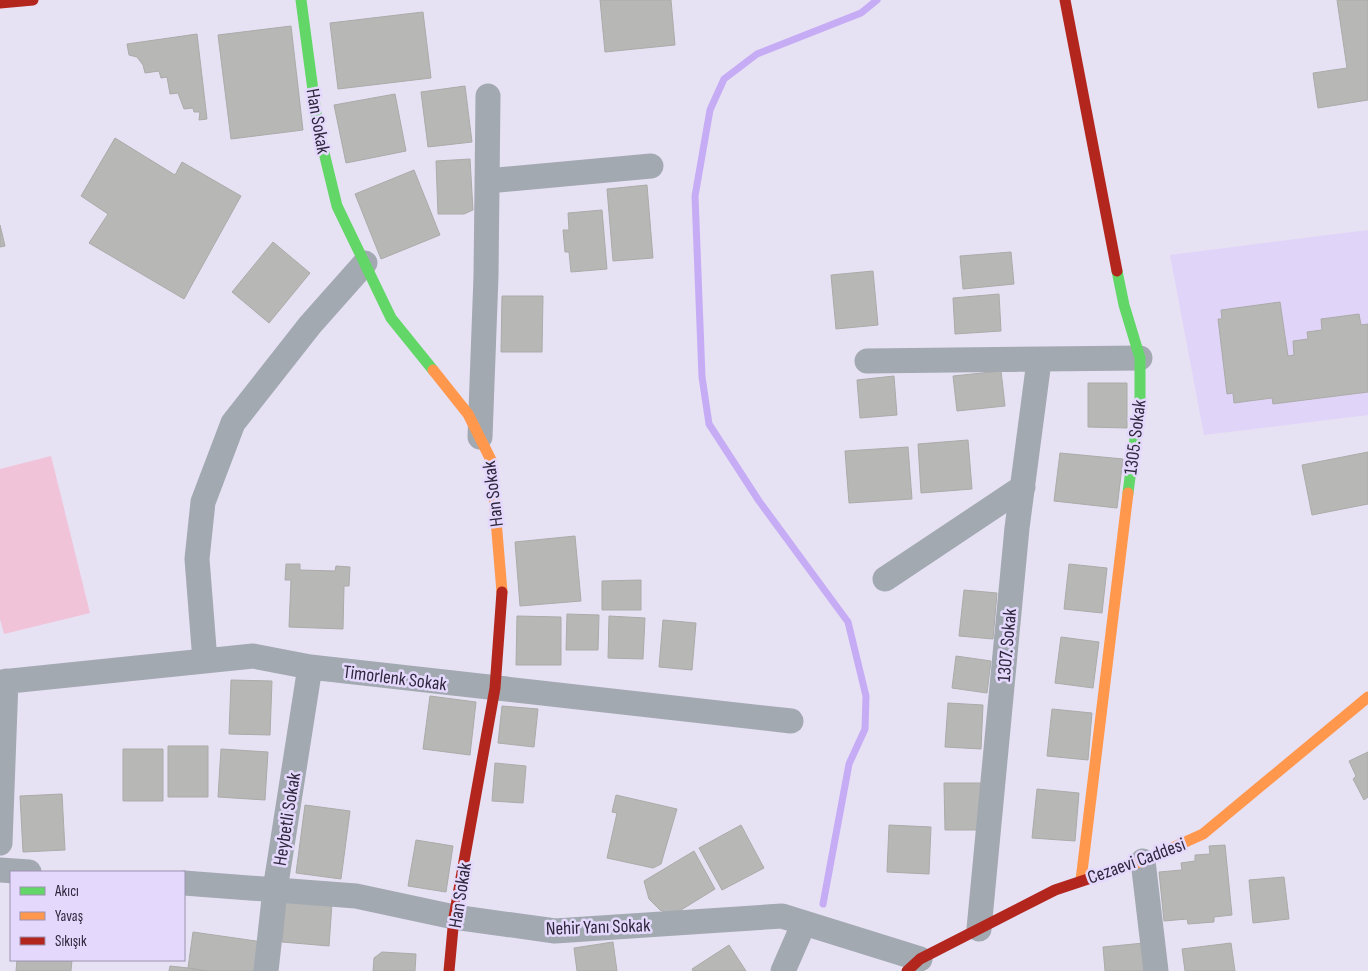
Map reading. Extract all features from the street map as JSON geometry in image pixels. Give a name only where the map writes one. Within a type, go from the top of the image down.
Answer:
[{"type":"street","points":[[0,3],[33,0]]},
{"type":"street","name":"Han Sokak","points":[[301,0],[318,128],[337,206],[391,318],[468,414],[491,460],[503,602],[495,688],[454,917],[450,971]]},
{"type":"street","name":"1305. Sokak","points":[[1065,0],[1124,305],[1140,358],[1140,399],[1081,880]]},
{"type":"street","points":[[480,437],[486,276],[488,96]]},
{"type":"street","points":[[487,181],[651,166]]},
{"type":"street","points":[[205,661],[197,559],[203,502],[233,423],[310,325],[365,263]]},
{"type":"street","points":[[868,361],[1040,361],[1140,358]]},
{"type":"street","name":"1307. Sokak","points":[[979,929],[1023,487],[1040,361]]},
{"type":"street","points":[[885,580],[1023,487]]},
{"type":"street","name":"Timorlenk Sokak","points":[[3,682],[254,656],[310,667],[791,721]]},
{"type":"street","name":"Heybetli Sokak","points":[[266,971],[275,890],[310,667]]},
{"type":"street","points":[[0,844],[3,682]]},
{"type":"street","name":"Cezaevi Caddesi","points":[[913,965],[1055,890],[1143,861],[1203,834],[1368,696]]},
{"type":"street","points":[[1143,861],[1156,971]]},
{"type":"street","points":[[0,870],[15,871]]},
{"type":"street","name":"Nehir Yanı Sokak","points":[[185,883],[356,896],[454,917],[555,931],[782,916],[913,965]]},
{"type":"street","points":[[783,971],[804,923]]},
{"type":"shaded area","points":[[1368,230],[1368,415],[1204,435],[1170,255]]},
{"type":"shaded area","points":[[51,456],[90,613],[4,634],[0,619],[0,469]]},
{"type":"building","points":[[600,0],[671,0],[675,45],[605,52]]},
{"type":"building","points":[[1337,0],[1368,0],[1368,100],[1318,108],[1313,73],[1347,68]]},
{"type":"building","points":[[423,12],[431,78],[338,89],[330,23]]},
{"type":"building","points":[[291,26],[303,130],[231,139],[218,35]]},
{"type":"building","points":[[197,34],[207,119],[199,120],[200,112],[194,112],[193,108],[184,109],[178,93],[170,94],[167,77],[161,78],[159,71],[145,73],[143,65],[137,57],[129,55],[127,44]]},
{"type":"building","points":[[465,86],[472,142],[428,147],[421,92]]},
{"type":"building","points":[[395,94],[406,151],[346,163],[334,105]]},
{"type":"building","points":[[115,138],[175,175],[182,162],[241,196],[184,299],[89,243],[108,214],[81,196]]},
{"type":"building","points":[[470,159],[473,210],[464,214],[438,214],[436,161]]},
{"type":"building","points":[[414,170],[440,235],[381,259],[355,194]]},
{"type":"building","points":[[647,185],[653,258],[613,261],[607,189]]},
{"type":"building","points":[[602,210],[607,269],[571,272],[569,252],[565,252],[563,230],[569,230],[568,213]]},
{"type":"building","points":[[0,225],[5,246],[0,247]]},
{"type":"building","points":[[273,242],[310,273],[269,323],[232,292]]},
{"type":"building","points":[[1011,252],[1014,284],[963,289],[960,256]]},
{"type":"building","points":[[873,271],[878,325],[836,329],[831,275]]},
{"type":"building","points":[[999,294],[1001,331],[955,334],[953,298]]},
{"type":"building","points":[[502,296],[543,296],[542,352],[501,352]]},
{"type":"building","points":[[1280,302],[1288,356],[1294,355],[1293,341],[1308,339],[1307,332],[1322,330],[1321,319],[1359,314],[1361,325],[1368,324],[1368,392],[1273,404],[1272,398],[1234,403],[1233,393],[1227,394],[1218,319],[1222,319],[1221,310]]},
{"type":"building","points":[[1001,371],[1005,406],[957,411],[953,376]]},
{"type":"building","points":[[894,376],[897,415],[860,418],[857,380]]},
{"type":"building","points":[[1088,383],[1127,383],[1127,428],[1088,427]]},
{"type":"building","points":[[968,440],[972,489],[921,493],[918,444]]},
{"type":"building","points":[[908,447],[912,499],[849,503],[845,451]]},
{"type":"building","points":[[1368,452],[1368,504],[1312,515],[1302,465]]},
{"type":"building","points":[[1060,453],[1123,459],[1117,508],[1054,501]]},
{"type":"building","points":[[575,536],[581,601],[520,606],[515,542]]},
{"type":"building","points":[[286,564],[300,564],[300,570],[335,571],[336,566],[350,567],[349,586],[344,586],[343,629],[289,627],[291,580],[285,580]]},
{"type":"building","points":[[1069,564],[1107,568],[1102,613],[1064,609]]},
{"type":"building","points":[[641,580],[641,610],[602,610],[602,581]]},
{"type":"building","points":[[964,590],[997,593],[993,639],[959,636]]},
{"type":"building","points":[[567,614],[599,615],[598,650],[566,650]]},
{"type":"building","points":[[517,616],[561,617],[561,665],[516,665]]},
{"type":"building","points":[[609,616],[645,618],[643,659],[608,658]]},
{"type":"building","points":[[663,620],[696,623],[692,670],[659,667]]},
{"type":"building","points":[[1061,637],[1099,642],[1093,688],[1055,683]]},
{"type":"building","points":[[956,656],[991,661],[987,693],[952,688]]},
{"type":"building","points":[[231,680],[272,681],[270,735],[229,734]]},
{"type":"building","points":[[430,696],[476,702],[470,755],[423,749]]},
{"type":"building","points":[[948,703],[983,705],[981,749],[945,747]]},
{"type":"building","points":[[502,706],[538,709],[534,747],[498,743]]},
{"type":"building","points":[[1052,709],[1092,713],[1088,760],[1047,756]]},
{"type":"building","points":[[168,746],[208,746],[208,797],[168,797]]},
{"type":"building","points":[[123,749],[163,749],[163,801],[123,801]]},
{"type":"building","points":[[221,749],[268,752],[265,800],[218,797]]},
{"type":"building","points":[[1368,752],[1368,797],[1364,800],[1353,779],[1356,776],[1349,761]]},
{"type":"building","points":[[495,763],[526,766],[523,803],[492,801]]},
{"type":"building","points":[[944,783],[981,783],[982,830],[945,830]]},
{"type":"building","points":[[1037,789],[1079,793],[1075,841],[1032,838]]},
{"type":"building","points":[[62,794],[65,850],[23,852],[20,796]]},
{"type":"building","points":[[616,795],[677,809],[661,864],[653,868],[607,858],[617,813],[612,812]]},
{"type":"building","points":[[305,805],[350,811],[341,879],[296,873]]},
{"type":"building","points":[[741,825],[764,868],[722,890],[699,848]]},
{"type":"building","points":[[889,825],[931,827],[929,874],[887,872]]},
{"type":"building","points":[[416,840],[453,846],[446,892],[408,886]]},
{"type":"building","points":[[1225,845],[1232,915],[1214,917],[1214,922],[1188,924],[1187,919],[1164,921],[1159,872],[1182,870],[1181,863],[1195,861],[1195,855],[1210,854],[1209,846]]},
{"type":"building","points":[[694,851],[715,889],[673,915],[660,910],[649,899],[644,881]]},
{"type":"building","points":[[1284,877],[1289,919],[1253,923],[1249,880]]},
{"type":"building","points":[[286,899],[332,903],[329,946],[282,942]]},
{"type":"building","points":[[193,932],[263,942],[258,971],[207,971],[188,968]]},
{"type":"building","points":[[613,942],[617,971],[577,971],[574,948]]},
{"type":"building","points":[[1144,943],[1146,971],[1105,971],[1103,947]]},
{"type":"building","points":[[1231,943],[1235,971],[1185,971],[1182,949]]},
{"type":"building","points":[[729,945],[746,971],[693,971],[692,969]]},
{"type":"building","points":[[382,952],[416,954],[415,971],[373,971],[374,958]]},
{"type":"building","points":[[17,961],[72,961],[71,971],[16,971]]},
{"type":"building","points":[[170,966],[188,968],[207,971],[169,971]]},
{"type":"waterway","points":[[823,904],[849,764],[865,729],[866,696],[848,622],[759,501],[709,424],[702,377],[695,196],[710,110],[724,79],[757,54],[861,13],[877,0]]},
{"type":"traffic: fast","points":[[301,0],[318,128],[337,206],[391,318],[433,370]]},
{"type":"traffic: fast","points":[[1117,271],[1124,305],[1140,358],[1140,399],[1128,493]]},
{"type":"traffic: slow","points":[[433,370],[468,414],[491,460],[502,592]]},
{"type":"traffic: slow","points":[[1081,880],[1128,493]]},
{"type":"traffic: slow","points":[[1121,868],[1143,861],[1203,834],[1368,697]]},
{"type":"traffic: jam","points":[[0,3],[33,0]]},
{"type":"traffic: jam","points":[[1065,0],[1117,271]]},
{"type":"traffic: jam","points":[[449,971],[454,917],[495,688],[502,592]]},
{"type":"traffic: jam","points":[[907,971],[920,959],[1055,890],[1121,868]]}]
